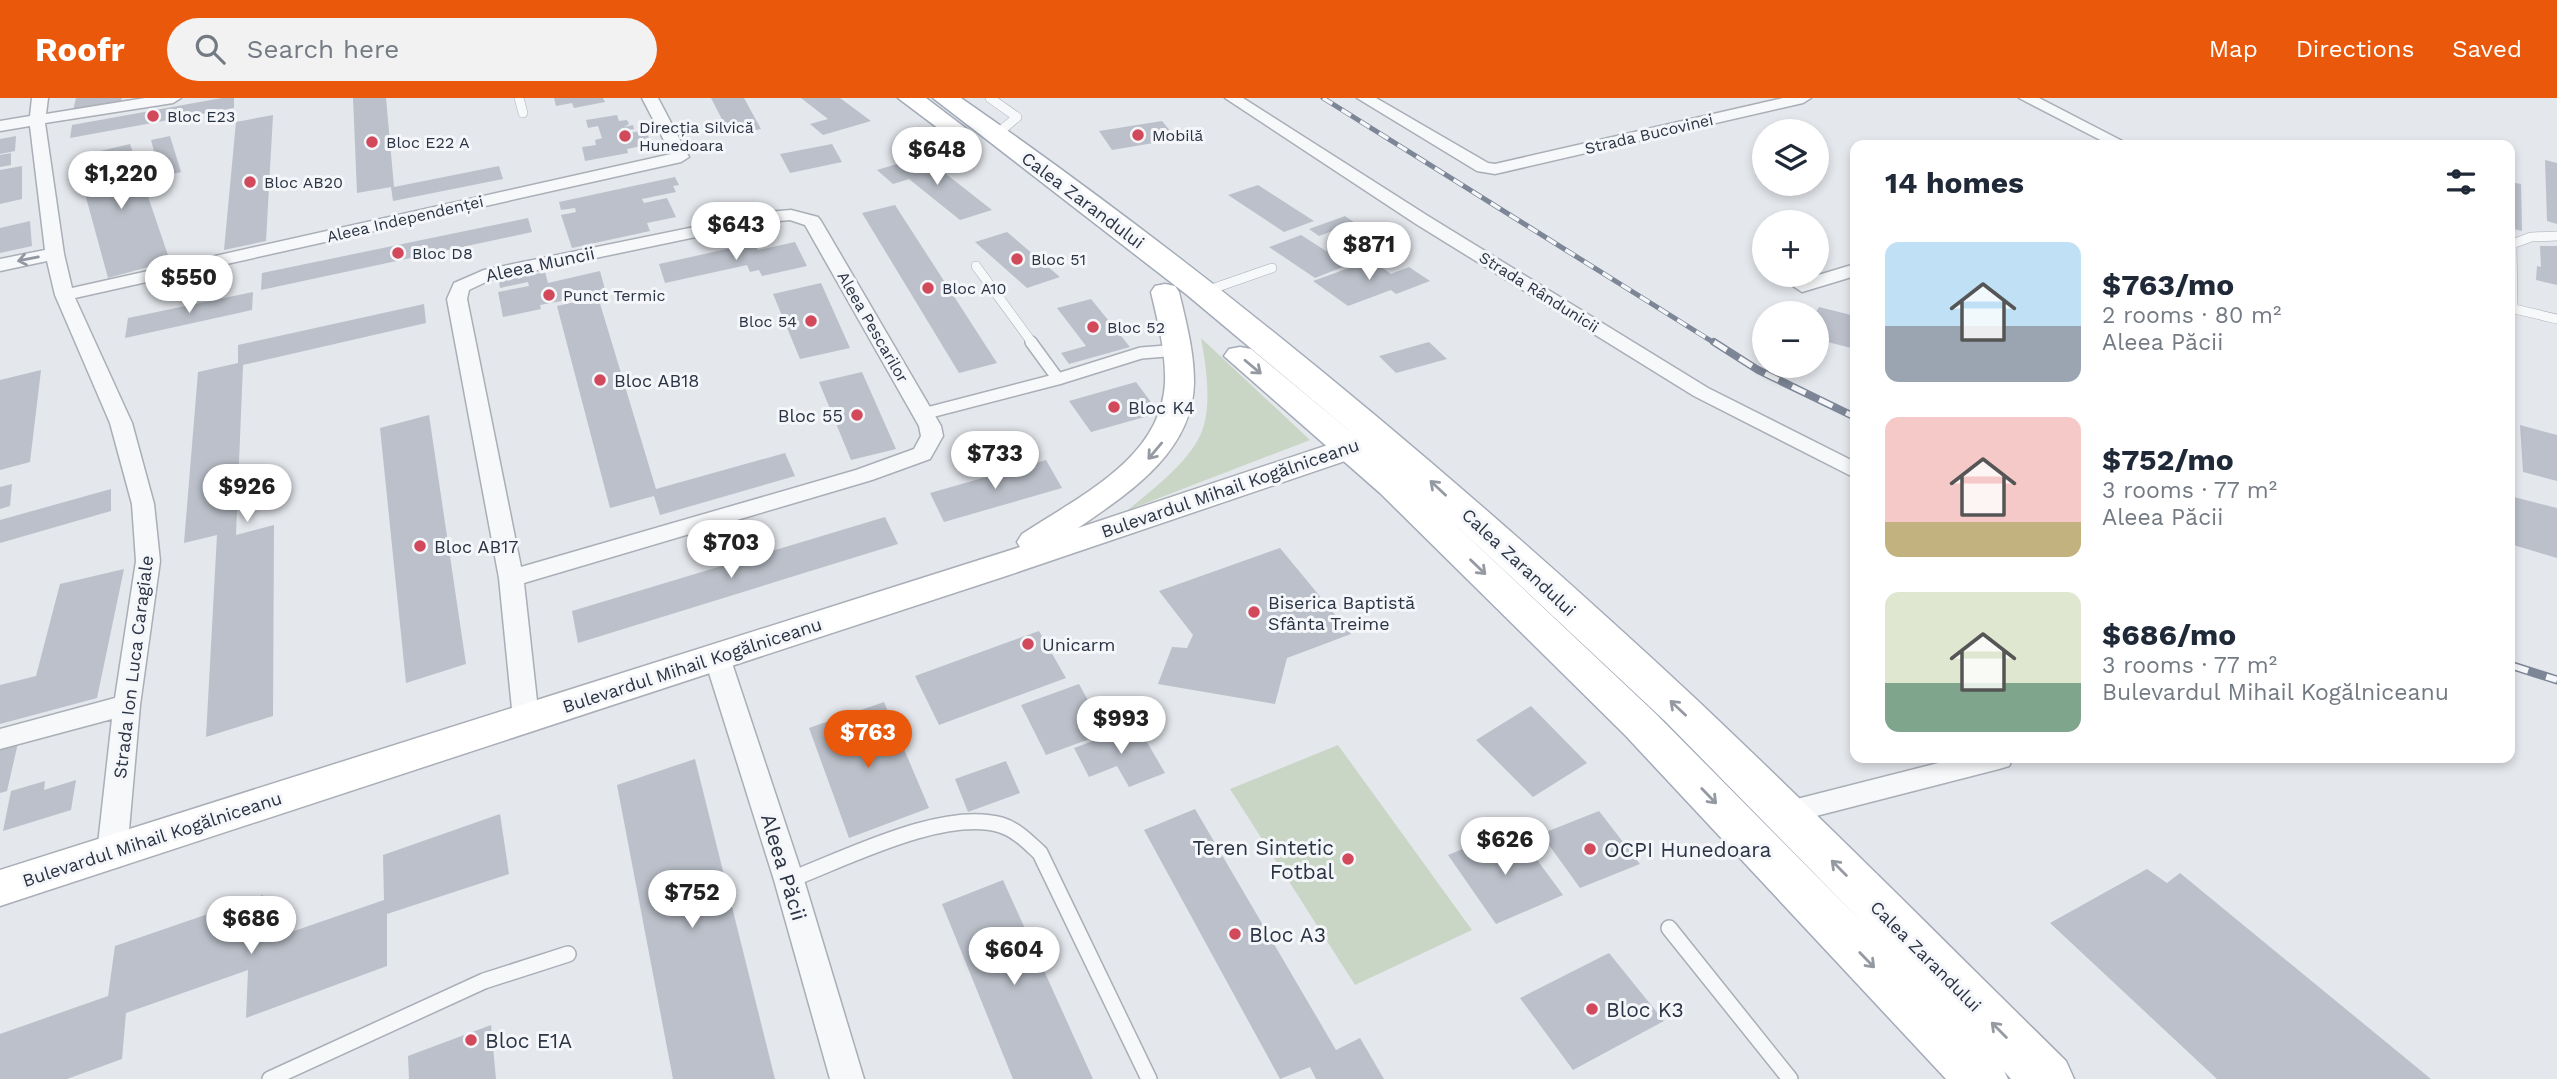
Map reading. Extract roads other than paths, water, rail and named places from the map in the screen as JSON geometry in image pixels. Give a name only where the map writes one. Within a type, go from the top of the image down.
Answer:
[{"type":"main road","name":"Calea Zarandului","points":[[910,98],[972,141],[1165,292],[1366,443],[1393,485],[1640,724],[1981,1079]]},
{"type":"main road","name":"Calea Zarandului","points":[[945,98],[997,134],[1203,292],[1366,443],[1678,708],[1786,813],[2047,1079]]},
{"type":"street","name":"Strada Ion Luca Caragiale","points":[[40,98],[37,121],[55,254],[64,295],[121,423],[143,504],[148,561],[127,705],[112,853]]},
{"type":"street","points":[[0,126],[173,98]]},
{"type":"street","name":"Aleea Independenței","points":[[64,295],[681,157],[650,98]]},
{"type":"street","name":"Strada Rândunicii","points":[[1233,98],[1422,220],[1701,392],[1850,468]]},
{"type":"street","name":"Strada Bucovinei","points":[[1365,98],[1483,167],[1495,169],[1803,98]]},
{"type":"street","points":[[2027,98],[2112,140]]},
{"type":"street","name":"Aleea Pescarilor","points":[[511,578],[864,475],[922,454],[932,436],[923,414],[812,220],[791,215]]},
{"type":"street","name":"Aleea Muncii","points":[[526,719],[511,578],[457,299],[461,287],[484,276],[791,215]]},
{"type":"street","points":[[0,265],[55,254]]},
{"type":"street","points":[[1829,278],[1850,272]]},
{"type":"street","points":[[997,567],[1127,478],[1160,447],[1169,431],[1180,389],[1180,350],[1165,292]]},
{"type":"street","name":"Bulevardul Mihail Kogălniceanu","points":[[0,888],[997,567],[1366,443]]},
{"type":"street","name":"Aleea Păcii","points":[[717,657],[789,880],[847,1079]]},
{"type":"street","points":[[0,739],[127,705]]},
{"type":"street","points":[[1786,813],[1981,763]]},
{"type":"lane","points":[[519,98],[523,113]]},
{"type":"lane","points":[[990,98],[1017,117],[997,134]]},
{"type":"lane","points":[[2515,243],[2531,237],[2557,236]]},
{"type":"lane","points":[[976,266],[1058,379]]},
{"type":"lane","points":[[1203,292],[1272,268]]},
{"type":"lane","points":[[2515,309],[2557,319]]},
{"type":"lane","points":[[923,414],[1058,379],[1141,353],[1180,350]]},
{"type":"lane","points":[[789,880],[931,826],[981,822],[1007,827],[1027,837],[1040,853],[1150,1079]]},
{"type":"lane","points":[[1669,928],[1790,1079]]},
{"type":"lane","points":[[270,1079],[484,981],[568,954]]},
{"type":"railway","points":[[1323,98],[1716,344]]},
{"type":"railway","points":[[1714,342],[1758,370],[1850,415]]},
{"type":"railway","points":[[2515,667],[2557,680]]},
{"type":"place","name":"Bloc E23","points":[[153,116]]},
{"type":"place","name":"Mobilă","points":[[1138,135]]},
{"type":"place","name":"Direcția Silvică Hunedoara","points":[[625,136]]},
{"type":"place","name":"Bloc E22 A","points":[[372,142]]},
{"type":"place","name":"Bloc AB20","points":[[250,182]]},
{"type":"place","name":"Bloc D8","points":[[398,253]]},
{"type":"place","name":"Bloc 51","points":[[1017,259]]},
{"type":"place","name":"Bloc A10","points":[[928,288]]},
{"type":"place","name":"Punct Termic","points":[[549,295]]},
{"type":"place","name":"Bloc 54","points":[[811,321]]},
{"type":"place","name":"Bloc 52","points":[[1093,327]]},
{"type":"place","name":"Bloc AB18","points":[[600,380]]},
{"type":"place","name":"Bloc K4","points":[[1114,407]]},
{"type":"place","name":"Bloc 55","points":[[857,415]]},
{"type":"place","name":"Bloc AB17","points":[[420,546]]},
{"type":"place","name":"Biserica Baptistă Sfânta Treime","points":[[1254,612]]},
{"type":"place","name":"Unicarm","points":[[1028,644]]},
{"type":"place","name":"OCPI Hunedoara","points":[[1590,849]]},
{"type":"place","name":"Teren Sintetic Fotbal","points":[[1348,859]]},
{"type":"place","name":"Bloc A3","points":[[1235,934]]},
{"type":"place","name":"Bloc K3","points":[[1592,1009]]},
{"type":"place","name":"Bloc E1A","points":[[471,1040]]}]
